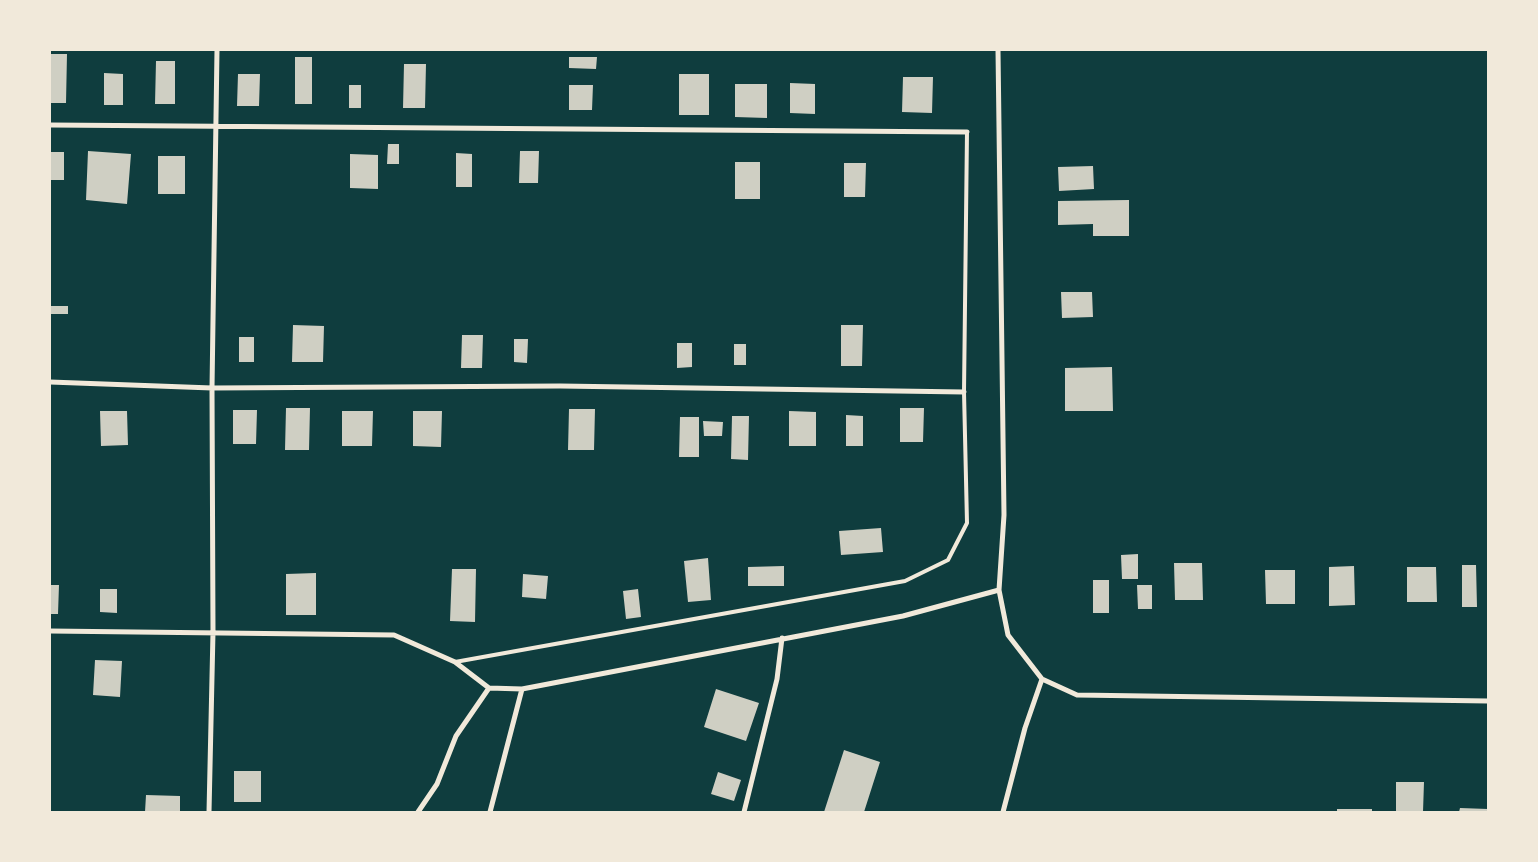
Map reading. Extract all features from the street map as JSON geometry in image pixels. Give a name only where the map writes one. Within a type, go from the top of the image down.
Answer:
[{"type":"street","points":[[210,812],[214,632],[212,388],[217,50]]},
{"type":"street","points":[[998,50],[1004,515],[999,590],[1008,635],[1042,679],[1077,695],[1488,701]]},
{"type":"street","points":[[50,125],[967,132]]},
{"type":"street","points":[[50,382],[212,388],[560,386],[964,392]]},
{"type":"street","points":[[50,630],[394,636],[455,662],[490,688],[522,689],[903,616],[999,590]]},
{"type":"street","points":[[744,812],[777,679],[782,638]]},
{"type":"street","points":[[1003,812],[1025,728],[1042,679]]},
{"type":"street","points":[[418,812],[437,784],[456,736],[490,688]]},
{"type":"street","points":[[490,812],[522,689]]},
{"type":"lane","points":[[455,662],[905,581],[948,560],[967,523],[964,392],[967,132]]},
{"type":"building","points":[[50,54],[67,54],[66,103],[50,103]]},
{"type":"building","points":[[295,57],[312,57],[312,104],[295,104]]},
{"type":"building","points":[[569,57],[597,57],[596,69],[569,68]]},
{"type":"building","points":[[156,61],[175,61],[175,104],[155,104]]},
{"type":"building","points":[[404,64],[426,64],[425,108],[403,108]]},
{"type":"building","points":[[104,73],[123,74],[123,105],[104,105]]},
{"type":"building","points":[[238,74],[260,74],[259,106],[237,106]]},
{"type":"building","points":[[679,74],[709,74],[709,115],[679,115]]},
{"type":"building","points":[[903,77],[933,77],[932,113],[902,112]]},
{"type":"building","points":[[790,83],[815,84],[815,114],[790,113]]},
{"type":"building","points":[[735,84],[767,84],[767,118],[735,117]]},
{"type":"building","points":[[349,85],[361,85],[361,108],[349,108]]},
{"type":"building","points":[[569,85],[593,85],[592,110],[569,110]]},
{"type":"building","points":[[388,144],[399,144],[399,164],[387,164]]},
{"type":"building","points":[[88,151],[131,154],[127,204],[86,200]]},
{"type":"building","points":[[520,151],[539,151],[538,183],[519,183]]},
{"type":"building","points":[[50,152],[64,152],[64,180],[50,180]]},
{"type":"building","points":[[456,153],[472,154],[472,187],[456,187]]},
{"type":"building","points":[[350,154],[378,155],[378,189],[350,188]]},
{"type":"building","points":[[158,156],[185,156],[185,194],[158,194]]},
{"type":"building","points":[[735,162],[760,162],[760,199],[735,199]]},
{"type":"building","points":[[844,163],[866,163],[865,197],[844,197]]},
{"type":"building","points":[[1093,166],[1094,189],[1059,191],[1058,167]]},
{"type":"building","points":[[1129,200],[1129,236],[1093,236],[1093,224],[1058,225],[1058,201]]},
{"type":"building","points":[[1061,292],[1092,292],[1093,317],[1062,318]]},
{"type":"building","points":[[50,306],[68,306],[68,314],[50,314]]},
{"type":"building","points":[[293,325],[324,326],[323,362],[292,362]]},
{"type":"building","points":[[841,325],[863,325],[862,366],[841,366]]},
{"type":"building","points":[[462,335],[483,335],[482,368],[461,368]]},
{"type":"building","points":[[239,337],[254,337],[254,362],[239,362]]},
{"type":"building","points":[[514,339],[528,339],[527,363],[514,362]]},
{"type":"building","points":[[677,343],[692,343],[692,367],[677,368]]},
{"type":"building","points":[[734,344],[746,344],[746,365],[734,365]]},
{"type":"building","points":[[1112,367],[1113,411],[1065,411],[1065,368]]},
{"type":"building","points":[[286,408],[310,408],[309,450],[285,450]]},
{"type":"building","points":[[900,408],[924,408],[923,442],[900,442]]},
{"type":"building","points":[[569,409],[595,409],[594,450],[568,450]]},
{"type":"building","points":[[233,410],[257,410],[256,444],[233,444]]},
{"type":"building","points":[[100,411],[127,411],[128,445],[101,446]]},
{"type":"building","points":[[342,411],[373,411],[372,446],[342,446]]},
{"type":"building","points":[[413,411],[442,411],[441,447],[413,446]]},
{"type":"building","points":[[789,411],[816,412],[816,446],[789,446]]},
{"type":"building","points":[[846,415],[863,416],[863,446],[846,446]]},
{"type":"building","points":[[732,416],[749,416],[748,460],[731,459]]},
{"type":"building","points":[[680,417],[699,417],[699,457],[679,457]]},
{"type":"building","points":[[703,421],[723,422],[722,436],[704,436]]},
{"type":"building","points":[[881,528],[883,552],[841,555],[839,531]]},
{"type":"building","points":[[1138,554],[1138,579],[1122,579],[1121,555]]},
{"type":"building","points":[[708,558],[711,600],[688,602],[684,561]]},
{"type":"building","points":[[1174,563],[1202,563],[1203,600],[1175,600]]},
{"type":"building","points":[[1462,565],[1476,565],[1477,607],[1462,607]]},
{"type":"building","points":[[784,566],[784,586],[748,586],[748,567]]},
{"type":"building","points":[[1354,566],[1355,605],[1329,606],[1329,567]]},
{"type":"building","points":[[1407,567],[1436,567],[1437,602],[1407,602]]},
{"type":"building","points":[[452,569],[476,569],[475,622],[450,621]]},
{"type":"building","points":[[1265,570],[1295,570],[1295,604],[1266,604]]},
{"type":"building","points":[[316,573],[316,615],[286,615],[286,574]]},
{"type":"building","points":[[523,574],[548,576],[546,599],[522,597]]},
{"type":"building","points":[[1093,580],[1109,580],[1109,613],[1093,613]]},
{"type":"building","points":[[50,585],[59,585],[58,614],[50,614]]},
{"type":"building","points":[[1137,585],[1152,585],[1152,609],[1138,609]]},
{"type":"building","points":[[100,589],[117,589],[117,613],[100,612]]},
{"type":"building","points":[[638,589],[641,617],[626,619],[623,591]]},
{"type":"building","points":[[95,660],[122,661],[120,697],[93,695]]},
{"type":"building","points":[[716,689],[759,703],[746,741],[704,727]]},
{"type":"building","points":[[844,750],[880,762],[864,812],[824,812]]},
{"type":"building","points":[[234,771],[261,771],[261,802],[234,802]]},
{"type":"building","points":[[718,772],[741,780],[734,801],[711,794]]},
{"type":"building","points":[[1396,782],[1424,782],[1423,812],[1396,812]]},
{"type":"building","points":[[146,795],[180,796],[180,812],[145,812]]},
{"type":"building","points":[[1460,808],[1488,809],[1488,812],[1459,812]]},
{"type":"building","points":[[1337,809],[1372,809],[1372,812],[1337,812]]}]
